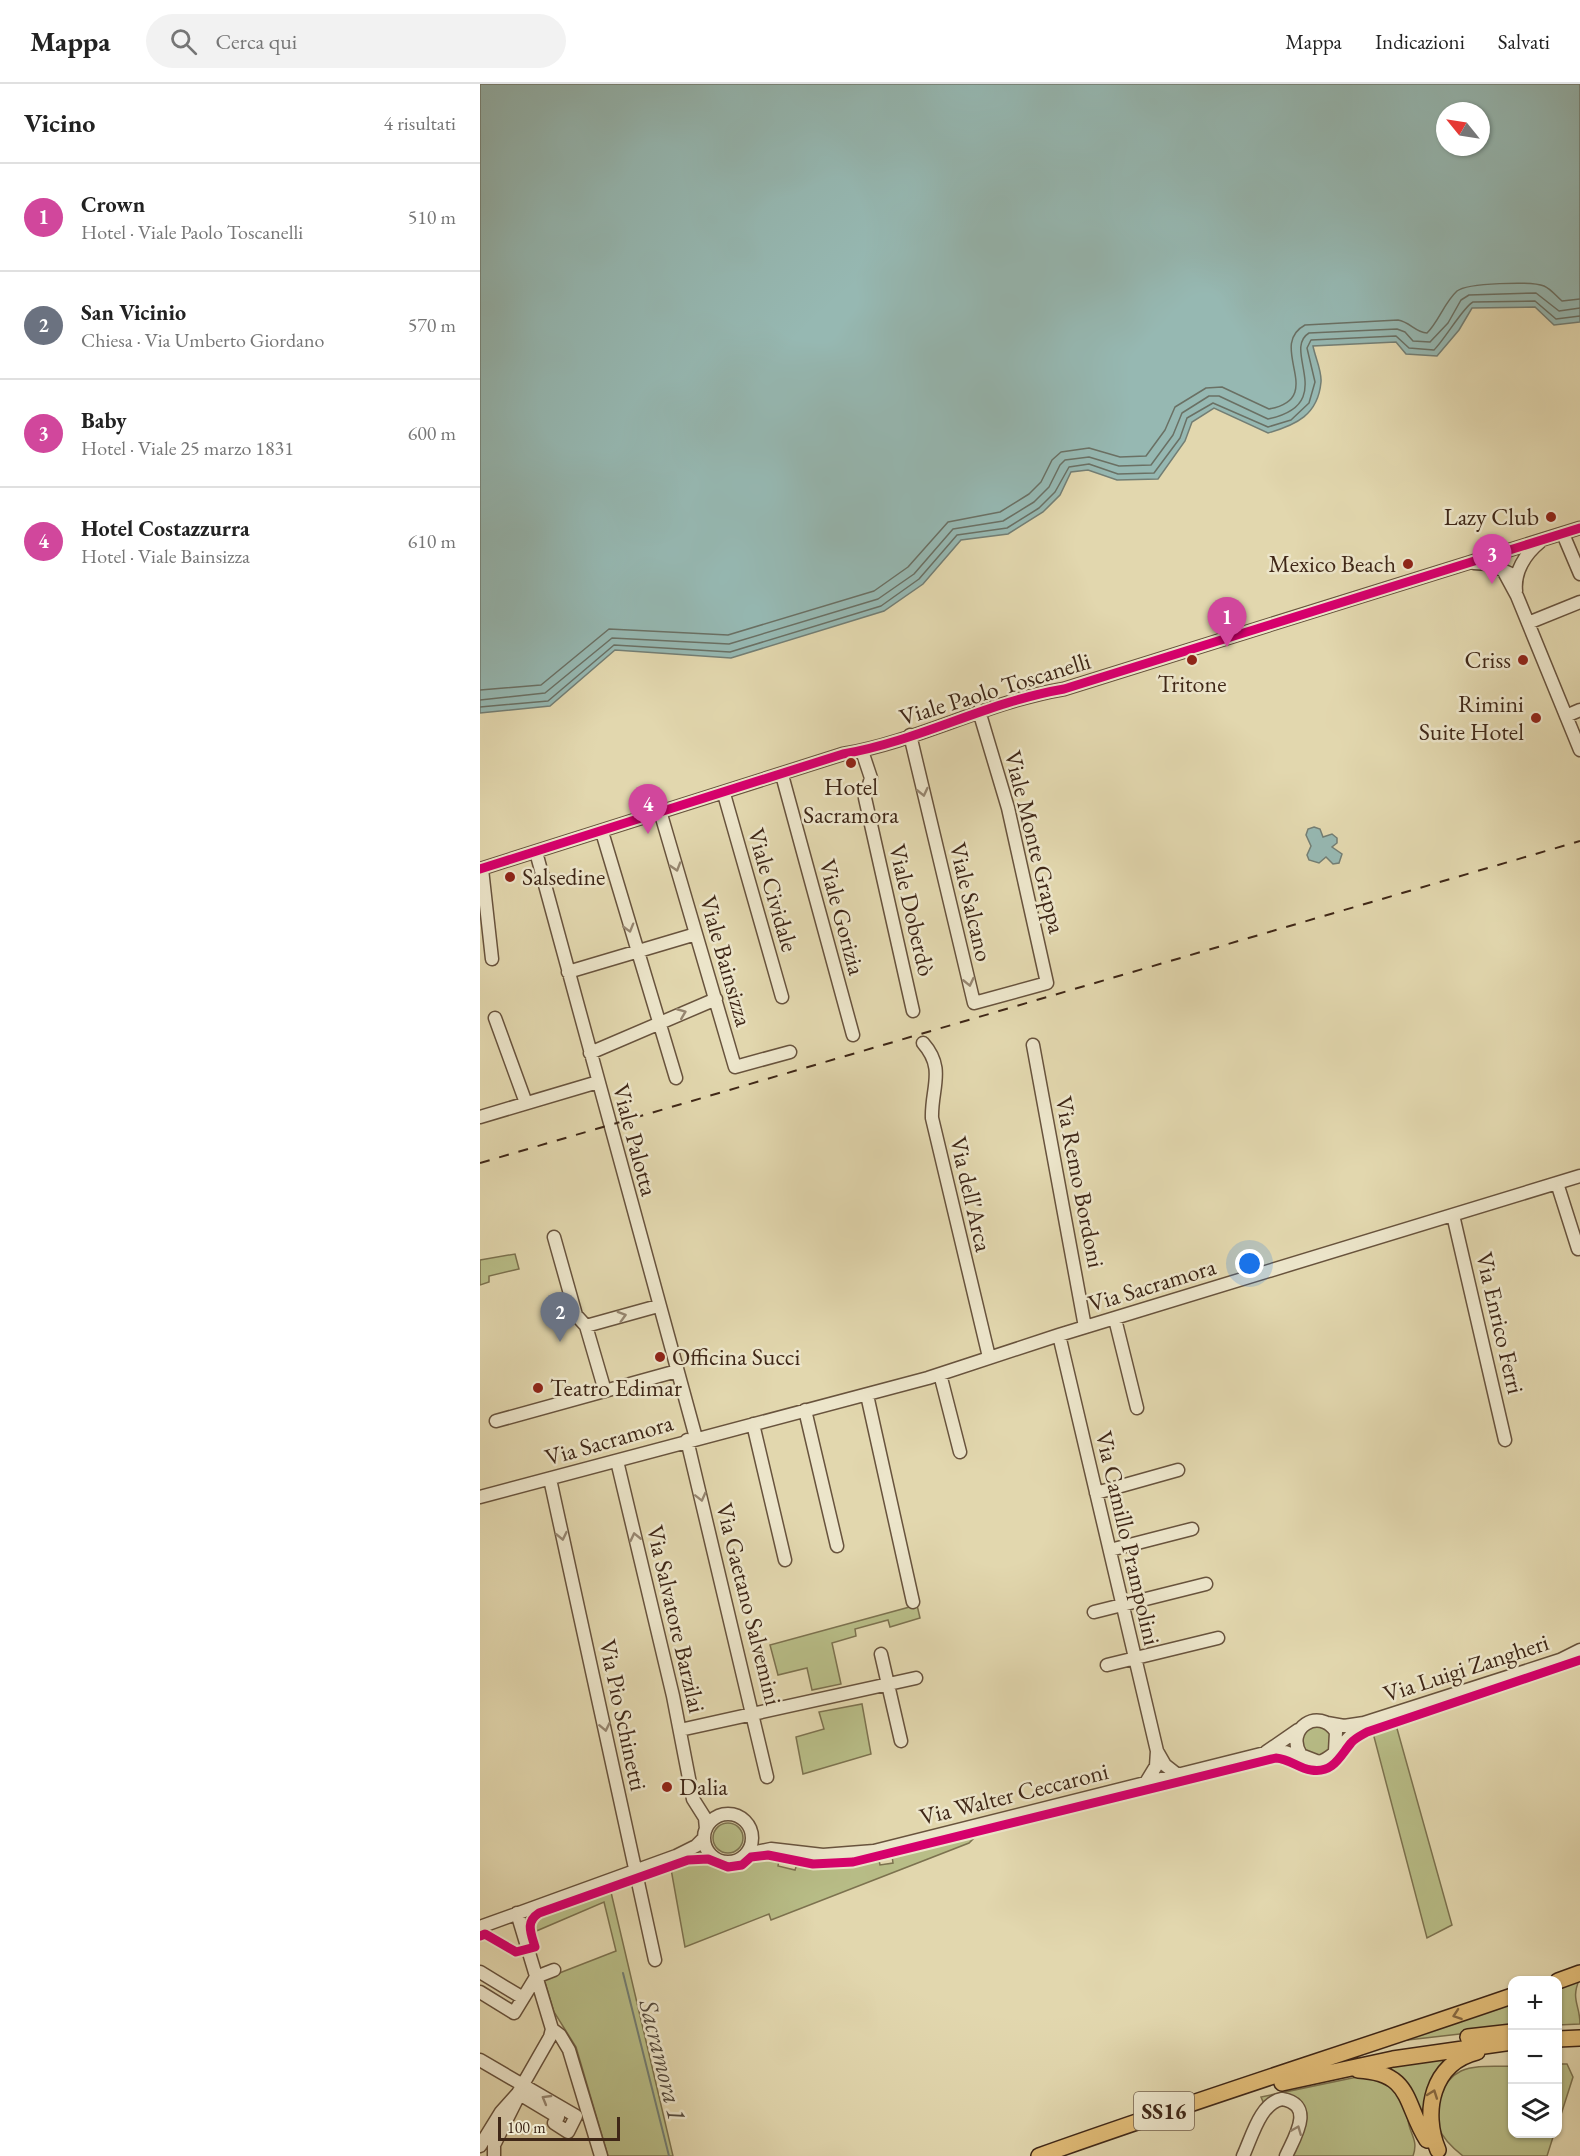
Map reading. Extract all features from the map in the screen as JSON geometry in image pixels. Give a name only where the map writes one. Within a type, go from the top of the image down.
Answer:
[{"type":"main road","points":[[1562,1979],[1580,1973]]},
{"type":"main road","points":[[1292,2075],[1508,1997]]},
{"type":"main road","points":[[1562,2029],[1580,2029]]},
{"type":"main road","name":"SS16","points":[[1039,2156],[1202,2097],[1391,2049],[1508,2033]]},
{"type":"main road","points":[[1562,2039],[1580,2038]]},
{"type":"main road","points":[[1441,2153],[1430,2132],[1429,2115],[1430,2101],[1442,2076],[1466,2054],[1508,2045]]},
{"type":"main road","name":"SS16","points":[[1065,2156],[1292,2075],[1508,2045]]},
{"type":"main road","points":[[1343,2069],[1382,2074],[1402,2086],[1424,2135],[1441,2153]]},
{"type":"street","name":"Viale Paolo Toscanelli","points":[[481,869],[602,832],[660,811],[724,794],[843,754],[862,751],[979,711],[1064,689],[1580,528]]},
{"type":"street","points":[[1563,534],[1580,574]]},
{"type":"street","name":"Viale Paolo Toscanelli","points":[[1465,563],[1485,563],[1502,570],[1520,566],[1541,542]]},
{"type":"street","points":[[1517,597],[1521,555],[1507,550],[1499,555],[1502,570],[1517,597],[1580,750]]},
{"type":"street","points":[[1528,623],[1580,602]]},
{"type":"street","points":[[1566,716],[1580,710]]},
{"type":"street","name":"Viale Monte Grappa","points":[[979,711],[1002,784],[1047,983]]},
{"type":"street","name":"Viale Salcano","points":[[910,735],[974,1003],[1047,983]]},
{"type":"street","name":"Viale Doberdò","points":[[862,751],[871,778],[865,798],[913,1011]]},
{"type":"street","name":"Viale Gorizia","points":[[782,775],[853,1035]]},
{"type":"street","name":"Viale Cividale","points":[[724,794],[782,997]]},
{"type":"street","name":"Viale Bainsizza","points":[[660,811],[735,1067],[790,1052]]},
{"type":"street","points":[[602,832],[636,953],[676,1078]]},
{"type":"street","name":"Viale Palotta","points":[[536,852],[677,1371],[692,1439]]},
{"type":"street","points":[[481,869],[492,959]]},
{"type":"street","points":[[568,972],[696,934]]},
{"type":"street","points":[[590,1053],[716,999]]},
{"type":"street","points":[[495,1018],[526,1103]]},
{"type":"street","name":"Via dell'Arca","points":[[923,1043],[937,1068],[932,1118],[989,1357]]},
{"type":"street","name":"Via Remo Bordoni","points":[[1033,1045],[1085,1327]]},
{"type":"street","points":[[480,1117],[598,1082]]},
{"type":"street","name":"Via Sacramora","points":[[480,1497],[940,1374],[1059,1335],[1580,1176]]},
{"type":"street","points":[[1557,1183],[1578,1249]]},
{"type":"street","name":"Via Enrico Ferri","points":[[1453,1215],[1506,1440]]},
{"type":"street","points":[[554,1237],[576,1315],[586,1326],[605,1391]]},
{"type":"street","points":[[586,1326],[658,1306]]},
{"type":"street","points":[[1114,1319],[1137,1407]]},
{"type":"street","name":"Via Camillo Prampolini","points":[[1059,1335],[1157,1751],[1165,1765],[1179,1776]]},
{"type":"street","points":[[496,1421],[677,1371]]},
{"type":"street","points":[[940,1374],[960,1452]]},
{"type":"street","points":[[867,1395],[914,1602]]},
{"type":"street","points":[[805,1410],[837,1546]]},
{"type":"street","points":[[752,1424],[770,1520]]},
{"type":"street","points":[[752,1424],[785,1560]]},
{"type":"street","name":"Via Gaetano Salvemini","points":[[692,1439],[767,1777]]},
{"type":"street","name":"Via Salvatore Barzilai","points":[[617,1461],[673,1696],[693,1787],[693,1799],[705,1818],[705,1833]]},
{"type":"street","points":[[1096,1493],[1178,1470]]},
{"type":"street","name":"Via Pio Schinetti","points":[[550,1479],[656,1960]]},
{"type":"street","points":[[1110,1550],[1192,1529]]},
{"type":"street","points":[[1094,1612],[1206,1584]]},
{"type":"street","points":[[1107,1665],[1218,1638]]},
{"type":"street","name":"Via Luigi Zangheri","points":[[1327,1723],[1344,1726],[1364,1724],[1560,1660],[1580,1650]]},
{"type":"street","points":[[881,1654],[901,1741]]},
{"type":"street","points":[[680,1730],[916,1678]]},
{"type":"street","name":"Via Walter Ceccaroni","points":[[1265,1753],[1302,1725],[1314,1720],[1327,1723]]},
{"type":"street","points":[[1327,1723],[1336,1732],[1335,1751]]},
{"type":"street","name":"Via Luigi Zangheri","points":[[1335,1751],[1348,1736],[1364,1724]]},
{"type":"street","points":[[1298,1730],[1295,1743],[1306,1759]]},
{"type":"street","points":[[1144,1784],[1156,1766],[1157,1751]]},
{"type":"street","name":"Via Walter Ceccaroni","points":[[746,1854],[771,1849],[823,1855],[874,1851],[1265,1753],[1285,1752],[1318,1762],[1335,1751]]},
{"type":"street","name":"Via Salvatore Barzilai","points":[[693,1787],[707,1810],[719,1816]]},
{"type":"street","points":[[676,1856],[705,1833],[719,1816],[738,1817],[771,1849]]},
{"type":"street","points":[[480,1927],[676,1856],[698,1852],[710,1854],[728,1862],[746,1854],[752,1844],[751,1832]]},
{"type":"street","points":[[705,1833],[710,1854]]},
{"type":"street","points":[[494,2155],[480,2146],[501,2112],[519,2092],[550,2037],[552,2029],[517,1913]]},
{"type":"street","points":[[480,1992],[514,2013],[536,1977],[554,1970]]},
{"type":"street","points":[[480,1972],[523,1998]]},
{"type":"street","points":[[552,2029],[560,2035],[569,2050],[601,2156]]},
{"type":"street","points":[[480,2061],[519,2092]]},
{"type":"street","points":[[494,2155],[494,2145],[519,2092]]},
{"type":"street","points":[[1243,2156],[1264,2111],[1269,2104],[1282,2099],[1288,2100],[1299,2109],[1301,2123],[1286,2156]]},
{"type":"green space","points":[[515,1254],[519,1269],[489,1276],[489,1282],[480,1285],[480,1260]]},
{"type":"green space","points":[[917,1605],[920,1618],[890,1627],[888,1620],[855,1629],[856,1636],[832,1643],[841,1684],[812,1690],[807,1668],[778,1675],[770,1645]]},
{"type":"green space","points":[[862,1704],[871,1754],[803,1774],[796,1737],[824,1729],[819,1712]]},
{"type":"green space","points":[[1396,1725],[1452,1925],[1427,1938],[1373,1733]]},
{"type":"green space","points":[[1317,1726],[1323,1727],[1331,1735],[1331,1747],[1323,1755],[1317,1756],[1311,1755],[1303,1747],[1302,1741],[1303,1735],[1311,1727]]},
{"type":"green space","points":[[728,1823],[739,1827],[743,1838],[739,1849],[728,1853],[717,1849],[713,1838],[717,1827]]},
{"type":"green space","points":[[977,1835],[969,1843],[771,1920],[769,1914],[685,1947],[671,1869],[701,1862],[728,1872],[737,1871],[757,1859],[779,1860],[778,1866],[795,1870],[797,1864],[831,1867],[879,1860],[880,1865],[893,1863],[892,1856]]},
{"type":"green space","points":[[610,1888],[673,2156],[608,2156],[576,2047],[554,2012],[544,1979],[616,1951],[604,1902],[534,1932],[534,1919]]},
{"type":"green space","points":[[1580,1978],[1576,1997],[1580,2024],[1562,2025],[1562,1984]]},
{"type":"green space","points":[[1508,2001],[1508,2028],[1399,2041]]},
{"type":"green space","points":[[1455,2055],[1427,2093],[1422,2120],[1417,2103],[1406,2083],[1386,2068]]},
{"type":"green space","points":[[1562,2064],[1567,2064],[1573,2077],[1562,2111]]},
{"type":"green space","points":[[1508,2066],[1508,2138],[1553,2138],[1547,2156],[1463,2156],[1446,2140],[1437,2120],[1438,2104],[1444,2088],[1454,2075],[1467,2069]]},
{"type":"green space","points":[[1357,2077],[1387,2084],[1399,2095],[1414,2140],[1413,2156],[1290,2156],[1300,2104],[1264,2104],[1261,2097]]},
{"type":"water","points":[[480,84],[1580,84],[1580,322],[1554,325],[1535,307],[1472,308],[1459,330],[1437,356],[1406,354],[1396,342],[1313,346],[1321,378],[1319,393],[1310,411],[1288,426],[1268,433],[1214,408],[1192,422],[1185,441],[1158,479],[1117,480],[1088,470],[1071,472],[1060,495],[1043,512],[1008,534],[961,540],[923,584],[884,611],[731,658],[615,650],[550,706],[480,713]]},
{"type":"water","points":[[1314,827],[1320,829],[1323,837],[1332,834],[1337,838],[1337,843],[1332,847],[1342,854],[1339,863],[1333,864],[1326,857],[1319,863],[1309,860],[1307,855],[1311,846],[1306,835],[1308,829]]},
{"type":"waterway","name":"Sacramora 1","points":[[623,1973],[669,2156]]},
{"type":"railway","points":[[480,1163],[1580,841]]},
{"type":"cycle path","points":[[480,869],[843,754],[899,740],[1008,703],[1064,689],[1580,528]]},
{"type":"cycle path","points":[[480,1936],[485,1934],[516,1952],[535,1947],[531,1924],[539,1913],[688,1860],[708,1859],[728,1867],[742,1865],[751,1857],[768,1855],[813,1864],[853,1862],[1276,1758],[1306,1769],[1319,1771],[1335,1763],[1353,1741],[1367,1732],[1580,1660]]},
{"type":"place","name":"Lazy Club","points":[[1551,517]]},
{"type":"place","name":"Mexico Beach","points":[[1408,564]]},
{"type":"place","name":"Baby","points":[[1492,584]]},
{"type":"place","name":"Crown","points":[[1227,647]]},
{"type":"place","name":"Tritone","points":[[1192,660]]},
{"type":"place","name":"Criss","points":[[1523,660]]},
{"type":"place","name":"Rimini Suite Hotel","points":[[1536,718]]},
{"type":"place","name":"Hotel Sacramora","points":[[851,763]]},
{"type":"place","name":"Hotel Costazzurra","points":[[648,834]]},
{"type":"place","name":"Salsedine","points":[[510,877]]},
{"type":"place","name":"San Vicinio","points":[[560,1342]]},
{"type":"place","name":"Officina Succi","points":[[660,1357]]},
{"type":"place","name":"Teatro Edimar","points":[[538,1388]]},
{"type":"place","name":"Dalia","points":[[667,1787]]}]
